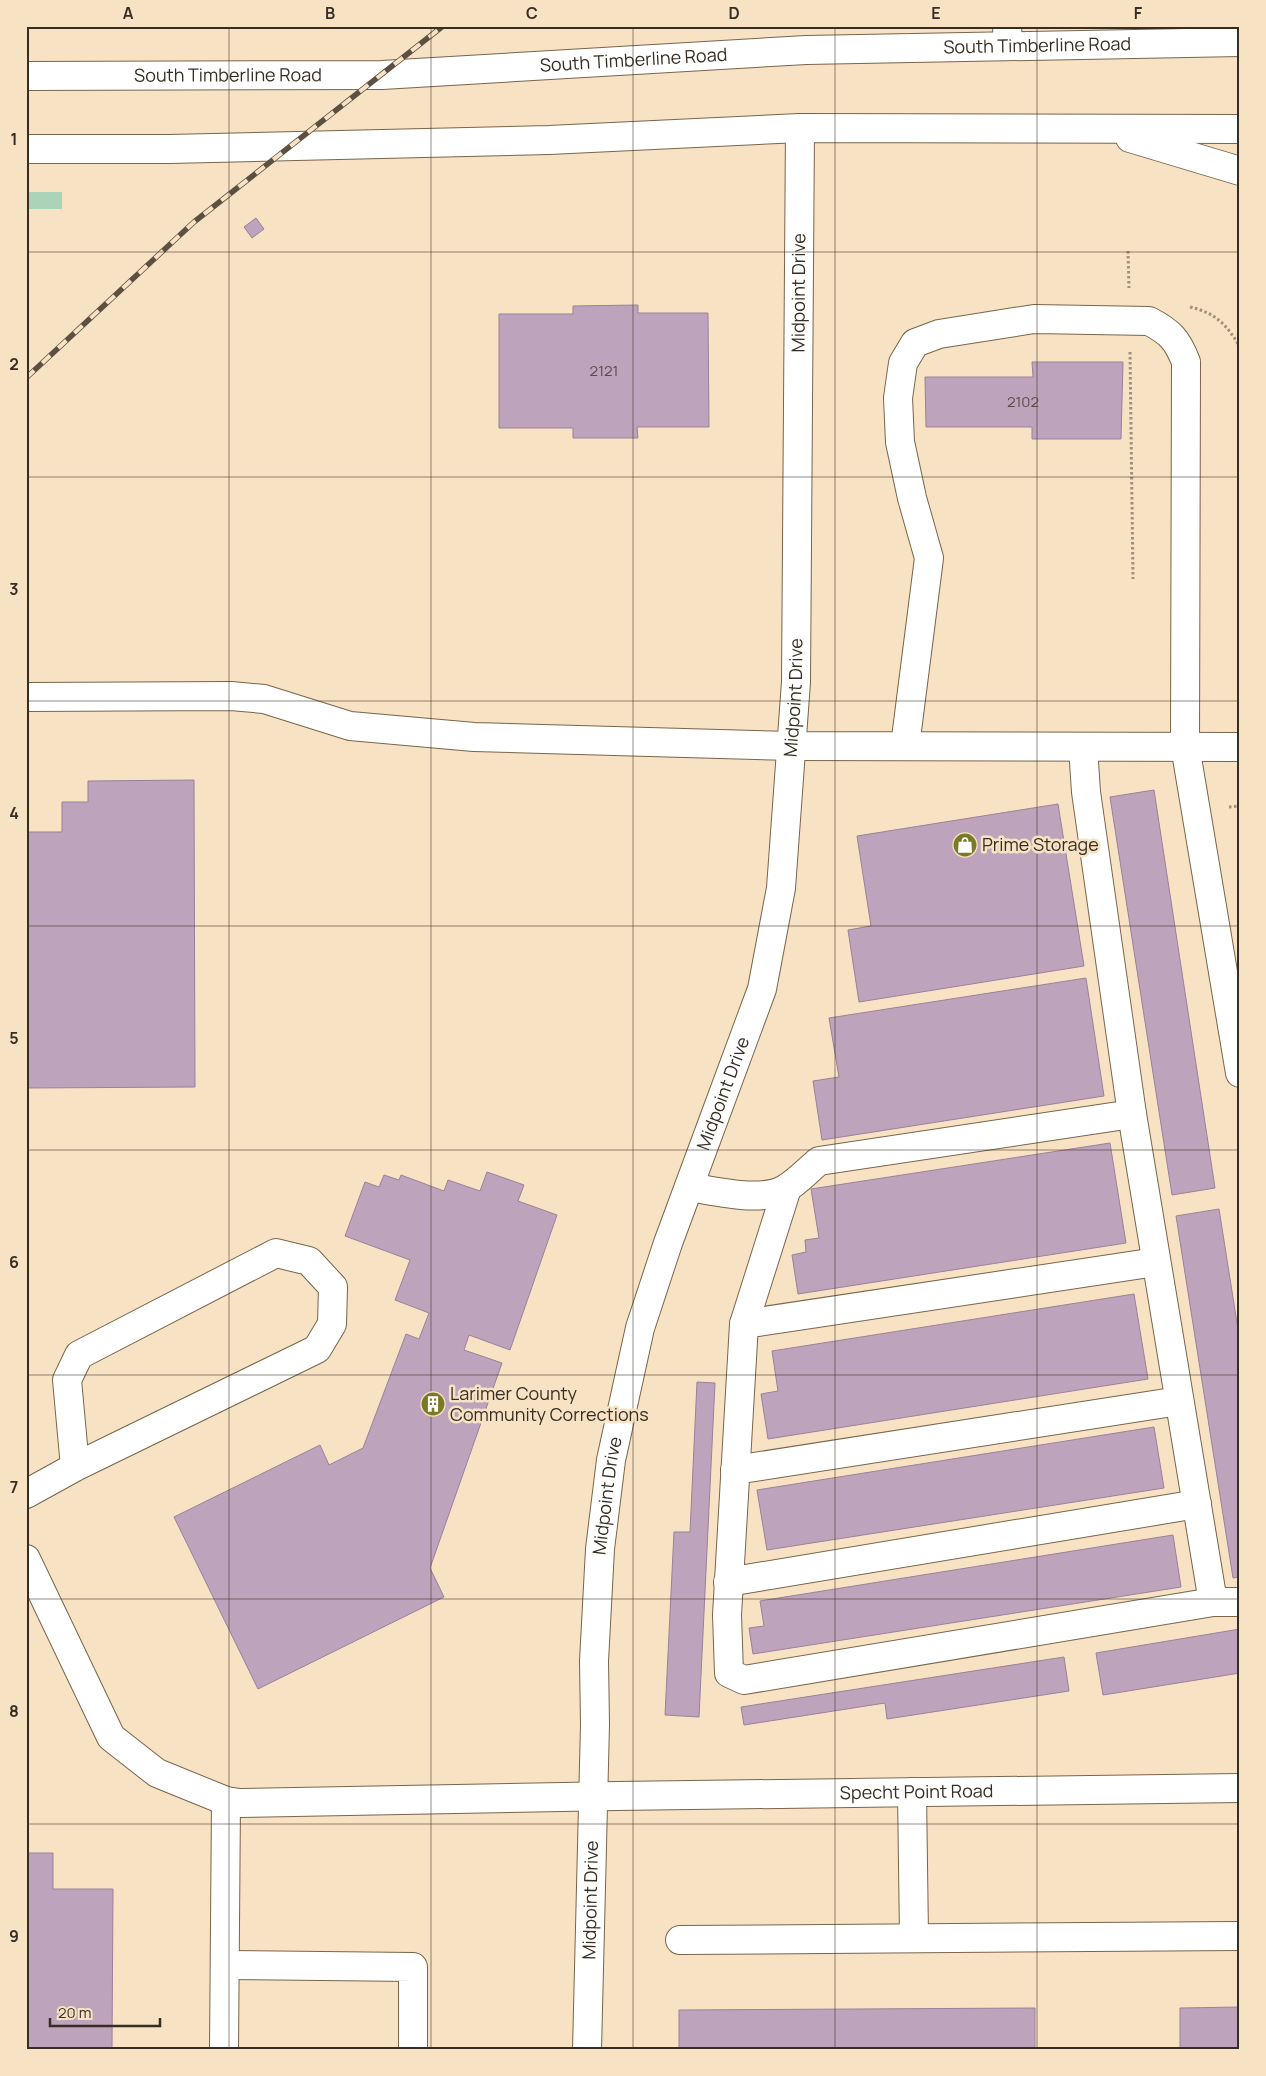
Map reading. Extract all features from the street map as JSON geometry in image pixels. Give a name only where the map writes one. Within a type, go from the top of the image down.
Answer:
[{"type":"street","name":"South Timberline Road","points":[[26,76],[382,75],[1007,36],[1240,42]]},
{"type":"street","points":[[26,149],[169,149],[549,140],[800,128],[1240,129]]},
{"type":"street","name":"Midpoint Drive","points":[[587,2050],[594,1796],[594,1661],[600,1549],[611,1460],[640,1328],[668,1243],[762,989],[781,888],[796,682],[800,128]]},
{"type":"street","points":[[1100,129],[1240,171]]},
{"type":"street","points":[[905,746],[929,558],[912,498],[900,442],[898,398],[903,362],[915,342],[939,334],[1034,319],[1149,321],[1165,329],[1179,344],[1186,362],[1185,746],[1240,1073]]},
{"type":"street","points":[[26,697],[231,696],[264,699],[350,726],[474,737],[792,746],[1082,747],[1185,746],[1239,734]]},
{"type":"street","points":[[1082,747],[1086,792],[1132,1114],[1213,1602]]},
{"type":"street","points":[[689,1187],[758,1196],[777,1193],[787,1188],[818,1161],[1132,1114]]},
{"type":"street","points":[[787,1188],[744,1324],[728,1582],[729,1672],[744,1680],[1213,1602],[1240,1602]]},
{"type":"street","points":[[26,1494],[75,1467],[317,1349],[332,1324],[333,1288],[309,1261],[276,1253],[79,1355],[67,1380],[75,1467]]},
{"type":"street","points":[[744,1324],[1156,1262]]},
{"type":"street","points":[[735,1470],[1179,1401]]},
{"type":"street","points":[[728,1582],[1197,1504]]},
{"type":"street","name":"Specht Point Road","points":[[26,1559],[111,1737],[157,1773],[226,1801],[240,1803],[594,1796],[1240,1788]]},
{"type":"street","points":[[912,1792],[914,1937]]},
{"type":"street","points":[[224,2050],[226,1801]]},
{"type":"street","points":[[680,1940],[1240,1936]]},
{"type":"street","points":[[225,1965],[413,1967],[412,2050]]},
{"type":"path","points":[[1130,351],[1133,579]]},
{"type":"path","points":[[1239,734],[1240,480]]},
{"type":"path","points":[[1226,807],[1240,806]]},
{"type":"green space","points":[[26,192],[62,192],[62,209],[26,209]]},
{"type":"building","points":[[256,218],[264,229],[252,238],[244,227]]},
{"type":"building","points":[[638,305],[638,313],[708,313],[709,427],[637,427],[638,438],[573,438],[573,428],[499,428],[499,314],[573,314],[573,306]]},
{"type":"building","points":[[1032,362],[1123,362],[1121,439],[1032,439],[1032,427],[926,427],[925,377],[1033,377]]},
{"type":"building","points":[[194,780],[195,1087],[26,1088],[26,832],[62,832],[62,802],[88,802],[88,781]]},
{"type":"building","points":[[1154,790],[1215,1188],[1172,1195],[1110,797]]},
{"type":"building","points":[[1058,804],[1084,966],[859,1002],[848,930],[871,926],[857,836]]},
{"type":"building","points":[[1086,978],[1104,1096],[822,1140],[813,1081],[839,1077],[829,1018]]},
{"type":"building","points":[[1110,1143],[1126,1243],[798,1294],[792,1255],[806,1252],[805,1240],[819,1238],[811,1189]]},
{"type":"building","name":"Larimer County Community Corrections","points":[[487,1172],[524,1185],[518,1201],[557,1215],[510,1350],[469,1335],[464,1350],[502,1363],[430,1568],[444,1597],[258,1689],[174,1517],[320,1445],[329,1465],[363,1448],[406,1334],[419,1339],[429,1313],[395,1300],[410,1260],[345,1236],[365,1182],[379,1187],[384,1175],[399,1180],[401,1175],[444,1191],[448,1180],[480,1191]]},
{"type":"building","points":[[1219,1209],[1240,1342],[1240,1577],[1233,1578],[1176,1216]]},
{"type":"building","points":[[1134,1294],[1148,1379],[768,1439],[761,1394],[778,1391],[772,1351]]},
{"type":"building","points":[[697,1382],[715,1383],[699,1717],[665,1715],[674,1532],[690,1532]]},
{"type":"building","points":[[1154,1427],[1164,1488],[767,1550],[757,1490]]},
{"type":"building","points":[[1173,1535],[1181,1587],[753,1654],[749,1628],[764,1626],[760,1601]]},
{"type":"building","points":[[1240,1629],[1240,1673],[1103,1695],[1096,1653]]},
{"type":"building","points":[[1064,1657],[1069,1691],[887,1719],[885,1703],[744,1725],[741,1707]]},
{"type":"building","points":[[26,1853],[53,1853],[53,1889],[113,1889],[112,2050],[26,2050]]},
{"type":"building","points":[[1240,2007],[1240,2050],[1180,2050],[1180,2008]]},
{"type":"building","points":[[1035,2008],[1035,2050],[679,2050],[679,2010]]},
{"type":"railway","points":[[26,378],[194,222],[443,26]]},
{"type":"place","name":"Prime Storage","points":[[965,845]]},
{"type":"place","name":"Larimer County Community Corrections","points":[[433,1404]]}]
